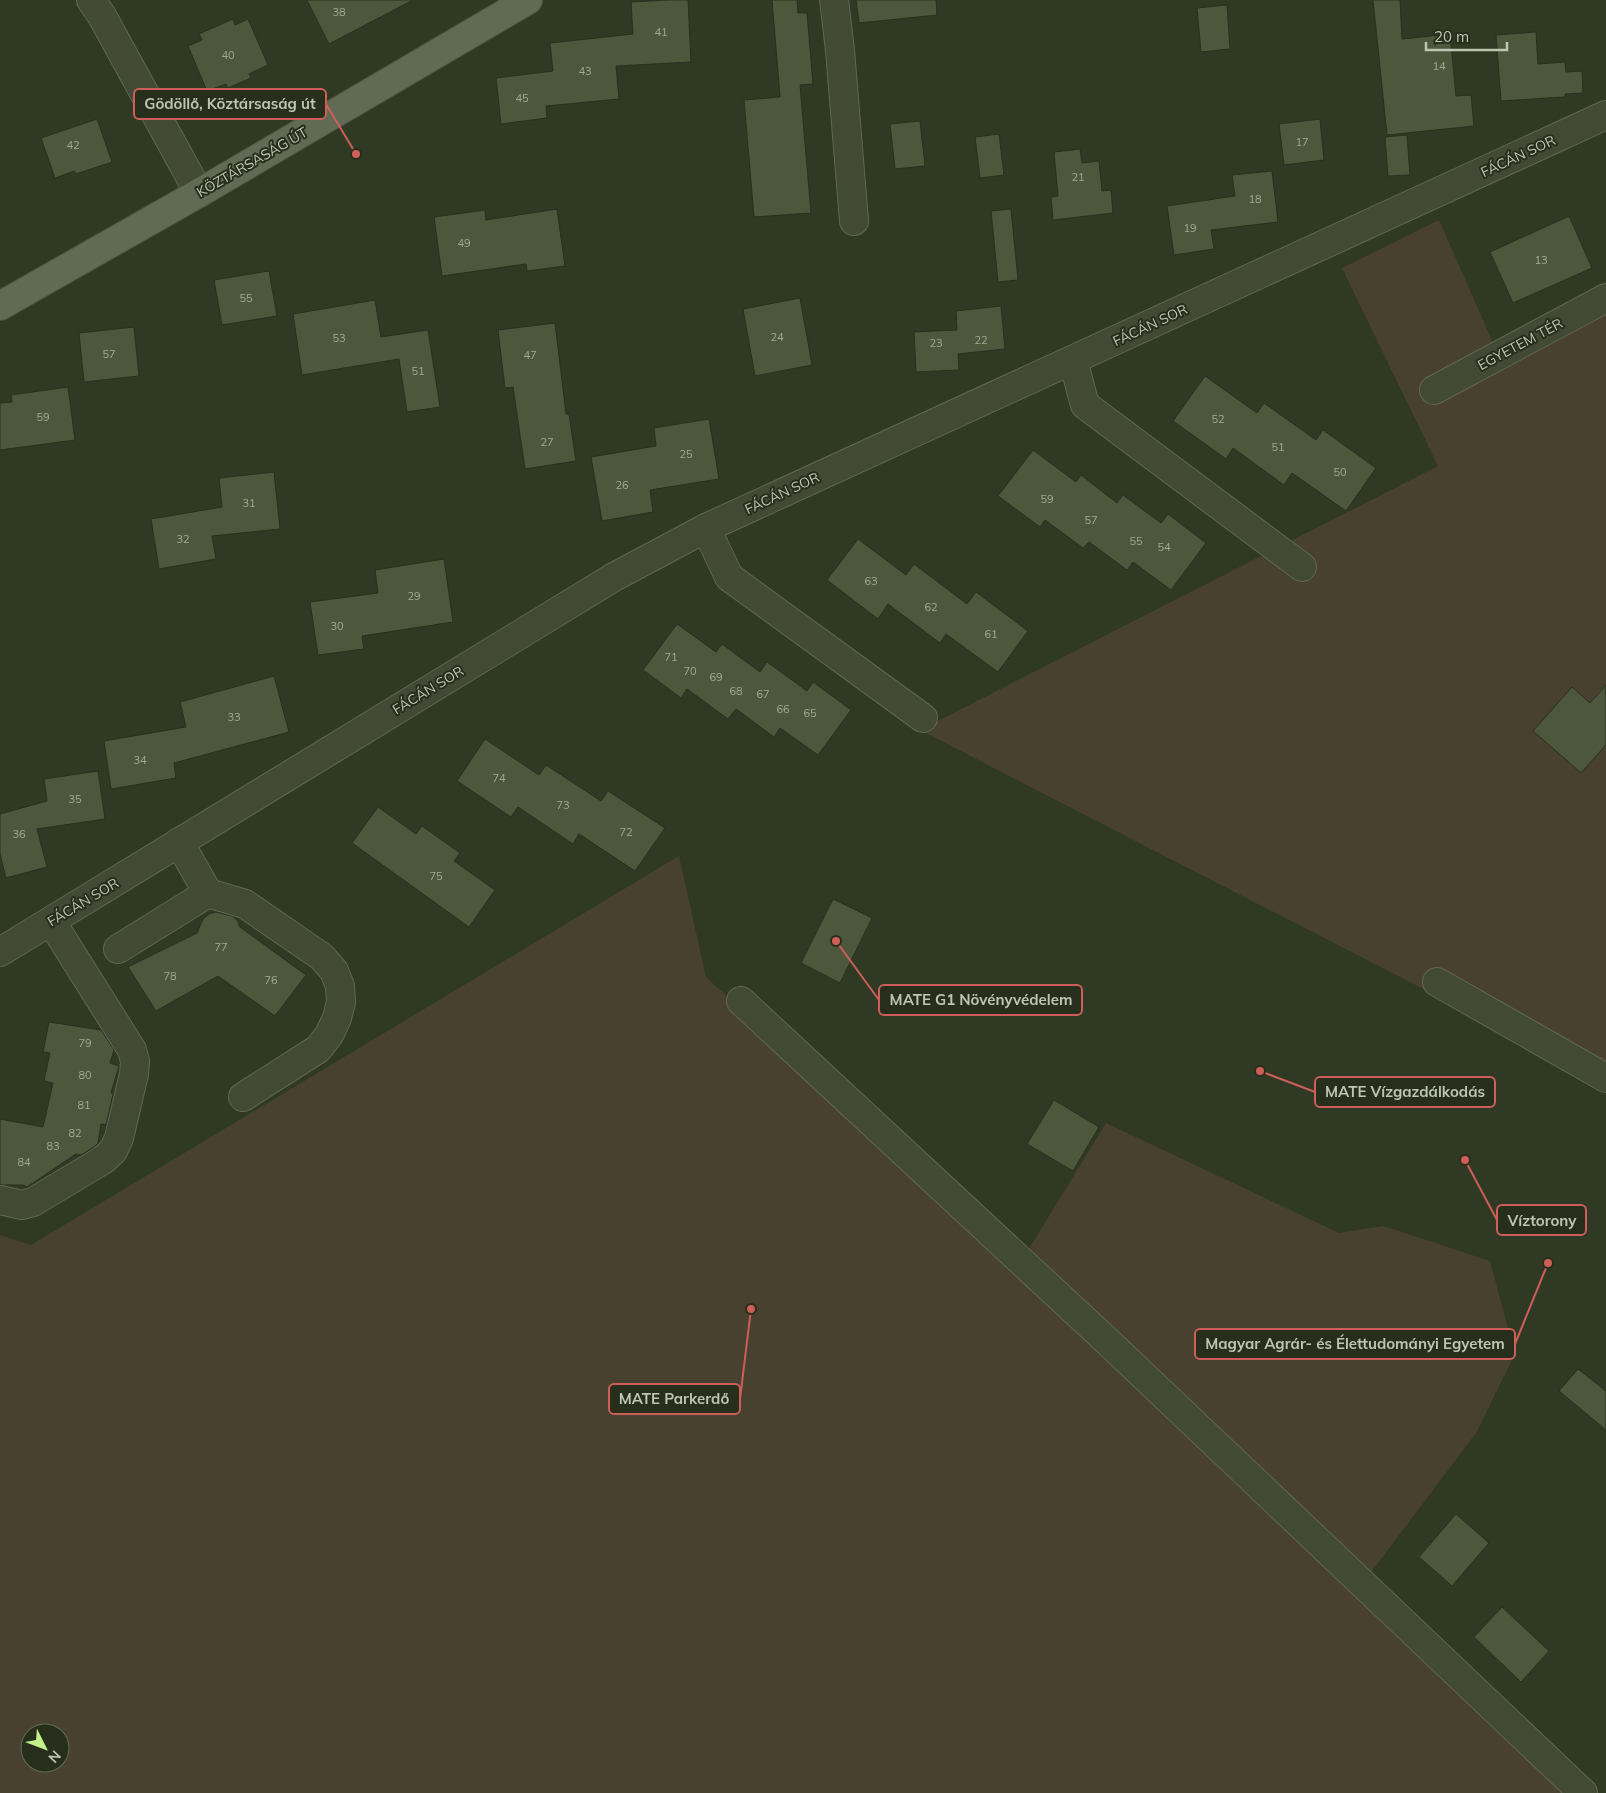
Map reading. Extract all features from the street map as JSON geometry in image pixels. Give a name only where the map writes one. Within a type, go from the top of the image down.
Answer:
[{"type":"main road","name":"KÖZTÁRSASÁG ÚT","points":[[0,306],[199,193],[528,0]]},
{"type":"street","points":[[91,0],[102,16],[199,193]]},
{"type":"street","points":[[834,0],[854,221]]},
{"type":"street","name":"FÁCÁN SOR","points":[[0,952],[614,577],[706,528],[1606,115]]},
{"type":"street","name":"EGYETEM TÉR","points":[[1434,390],[1606,298]]},
{"type":"street","points":[[1073,360],[1085,405],[1302,567]]},
{"type":"street","points":[[706,528],[729,577],[923,718]]},
{"type":"street","points":[[180,842],[208,893],[245,904],[322,957],[334,971],[340,986],[341,1002],[337,1018],[329,1035],[318,1048],[243,1097]]},
{"type":"street","points":[[118,949],[208,893]]},
{"type":"street","points":[[0,1200],[22,1205],[34,1202],[103,1160],[113,1151],[119,1138],[134,1074],[135,1061],[132,1050],[51,921]]},
{"type":"street","points":[[1437,982],[1606,1078]]},
{"type":"street","points":[[741,1001],[1106,1340],[1583,1793]]},
{"type":"shaded area","points":[[1439,220],[1501,361],[1606,305],[1606,1083],[920,730],[1438,466],[1342,268]]},
{"type":"shaded area","points":[[679,856],[706,977],[1019,1265],[1106,1123],[1339,1233],[1383,1226],[1490,1261],[1515,1354],[1476,1433],[1360,1587],[1568,1793],[0,1793],[0,1235],[31,1245]]},
{"type":"building","points":[[307,0],[413,0],[329,44]]},
{"type":"building","points":[[688,0],[691,62],[616,66],[619,99],[546,106],[547,118],[501,124],[496,78],[553,71],[550,43],[633,34],[631,2]]},
{"type":"building","points":[[772,0],[797,0],[798,13],[807,13],[813,84],[800,85],[811,213],[754,217],[744,100],[780,97]]},
{"type":"building","points":[[856,0],[936,0],[937,15],[859,23]]},
{"type":"building","points":[[1373,0],[1400,0],[1402,39],[1450,34],[1456,96],[1471,95],[1474,126],[1387,135]]},
{"type":"building","points":[[1227,5],[1230,49],[1201,52],[1197,8]]},
{"type":"building","points":[[233,19],[235,25],[248,19],[268,65],[249,74],[251,78],[228,88],[226,84],[207,91],[188,46],[202,40],[199,34]]},
{"type":"building","points":[[1536,32],[1538,64],[1565,62],[1566,72],[1582,71],[1583,93],[1565,94],[1565,97],[1501,101],[1496,35]]},
{"type":"building","points":[[97,119],[112,162],[76,174],[74,171],[55,178],[41,138]]},
{"type":"building","points":[[1320,119],[1324,160],[1284,165],[1279,124]]},
{"type":"building","points":[[920,121],[925,166],[895,169],[890,124]]},
{"type":"building","points":[[999,134],[1004,175],[980,178],[975,137]]},
{"type":"building","points":[[1407,135],[1410,175],[1388,176],[1385,137]]},
{"type":"building","points":[[1080,149],[1082,163],[1099,161],[1102,191],[1111,190],[1113,213],[1053,220],[1051,197],[1058,196],[1054,152]]},
{"type":"building","points":[[1272,171],[1278,222],[1211,230],[1214,249],[1174,255],[1167,206],[1235,196],[1232,175]]},
{"type":"building","points":[[557,209],[565,266],[527,271],[526,264],[442,276],[434,217],[485,210],[486,220]]},
{"type":"building","points":[[1011,209],[1018,280],[998,282],[991,211]]},
{"type":"building","points":[[1569,216],[1592,268],[1513,303],[1490,252]]},
{"type":"building","points":[[269,271],[277,316],[222,325],[214,280]]},
{"type":"building","points":[[800,298],[812,365],[755,376],[743,309]]},
{"type":"building","points":[[375,300],[381,337],[428,330],[440,407],[407,412],[399,359],[302,375],[293,314]]},
{"type":"building","points":[[1001,306],[1005,349],[958,354],[959,370],[916,372],[914,332],[957,330],[956,311]]},
{"type":"building","points":[[555,323],[566,414],[569,414],[576,461],[525,469],[513,387],[505,388],[498,330]]},
{"type":"building","points":[[134,327],[139,376],[84,382],[79,333]]},
{"type":"building","points":[[1205,376],[1257,413],[1264,403],[1316,440],[1323,430],[1376,468],[1346,511],[1292,473],[1284,485],[1233,448],[1226,459],[1173,421]]},
{"type":"building","points":[[68,387],[75,440],[0,450],[0,403],[12,402],[11,395]]},
{"type":"building","points":[[709,419],[719,479],[650,490],[653,512],[602,521],[591,457],[656,446],[654,428]]},
{"type":"building","points":[[1033,450],[1076,482],[1081,475],[1117,503],[1123,495],[1161,523],[1168,514],[1206,543],[1171,590],[1133,562],[1127,570],[1089,542],[1083,548],[1045,520],[1040,527],[998,496]]},
{"type":"building","points":[[274,472],[280,529],[212,536],[216,559],[159,569],[151,519],[222,507],[219,478]]},
{"type":"building","points":[[858,539],[906,575],[914,564],[967,604],[976,592],[1028,631],[998,672],[946,634],[940,643],[888,604],[878,619],[827,580]]},
{"type":"building","points":[[444,559],[453,622],[362,636],[364,649],[318,655],[310,602],[378,593],[375,570]]},
{"type":"building","points":[[677,624],[716,652],[722,644],[760,672],[767,662],[807,691],[813,682],[851,710],[818,755],[780,728],[774,737],[736,709],[728,719],[687,689],[681,698],[643,670]]},
{"type":"building","points":[[274,676],[289,732],[174,763],[176,778],[111,789],[104,741],[186,727],[180,702]]},
{"type":"building","points":[[1606,685],[1606,745],[1581,773],[1533,731],[1572,687],[1590,703]]},
{"type":"building","points":[[485,739],[539,775],[546,765],[601,801],[608,791],[665,828],[635,871],[579,834],[573,844],[518,807],[511,817],[457,781]]},
{"type":"building","points":[[98,771],[105,819],[37,829],[47,867],[6,878],[0,854],[0,814],[47,801],[44,779]]},
{"type":"building","points":[[378,807],[416,834],[422,826],[460,853],[454,861],[495,890],[469,927],[352,843]]},
{"type":"building","points":[[833,899],[872,918],[840,983],[801,963]]},
{"type":"building","points":[[216,912],[232,916],[237,920],[240,927],[306,975],[275,1016],[218,976],[156,1011],[128,967],[197,933],[203,919],[209,914]]},
{"type":"building","points":[[49,1022],[101,1030],[114,1050],[110,1063],[119,1066],[111,1093],[113,1094],[106,1125],[101,1124],[98,1143],[94,1147],[81,1155],[76,1154],[27,1187],[23,1185],[0,1185],[0,1119],[43,1127],[53,1083],[44,1081],[50,1053],[43,1052]]},
{"type":"building","points":[[1054,1100],[1099,1127],[1073,1171],[1027,1144]]},
{"type":"building","points":[[1578,1369],[1606,1391],[1606,1430],[1559,1391]]},
{"type":"building","points":[[1456,1514],[1489,1543],[1452,1586],[1419,1557]]},
{"type":"building","points":[[1502,1607],[1549,1651],[1521,1682],[1474,1637]]},
{"type":"place","name":"Gödöllő, Köztársaság út","points":[[356,154]]},
{"type":"place","name":"MATE G1 Növényvédelem","points":[[836,941]]},
{"type":"place","name":"MATE Vízgazdálkodás","points":[[1260,1071]]},
{"type":"place","name":"Víztorony","points":[[1465,1160]]},
{"type":"place","name":"Magyar Agrár- és Élettudományi Egyetem","points":[[1548,1263]]},
{"type":"place","name":"MATE Parkerdő","points":[[751,1309]]}]
